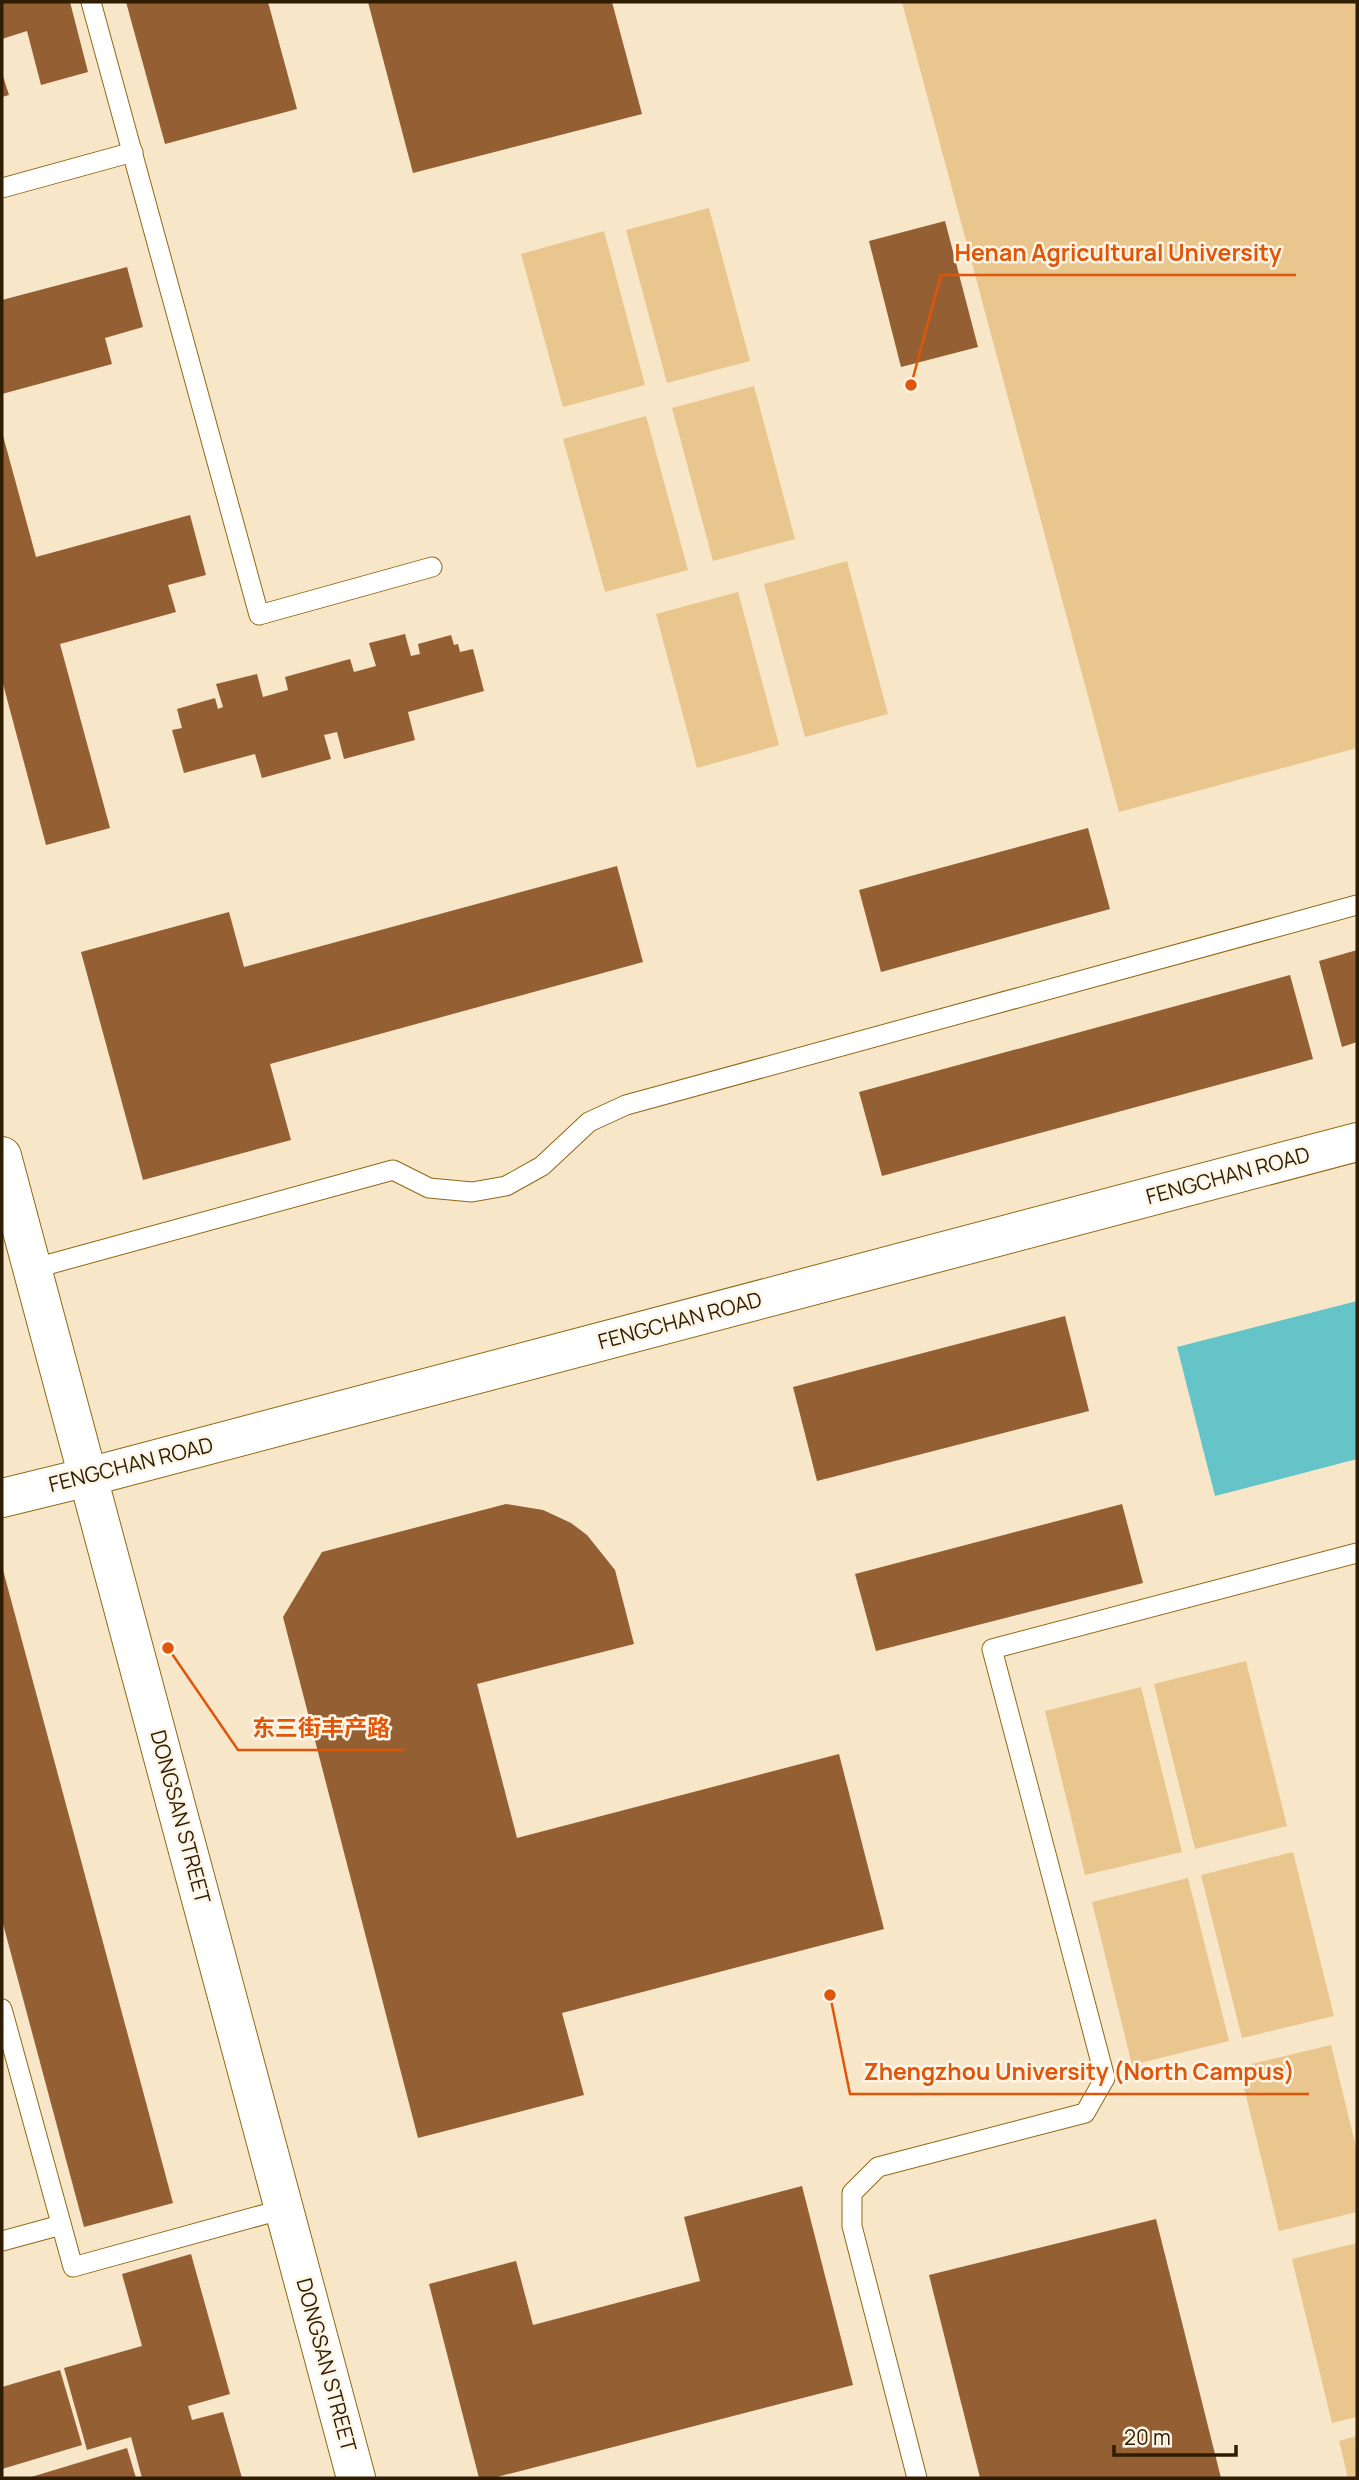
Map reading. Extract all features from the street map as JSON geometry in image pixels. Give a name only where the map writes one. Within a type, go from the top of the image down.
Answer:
[{"type":"street","name":"FENGCHAN ROAD","points":[[2,1498],[1357,1142]]},
{"type":"street","name":"DONGSAN STREET","points":[[2,1156],[356,2478]]},
{"type":"lane","points":[[92,2],[259,615],[432,567]]},
{"type":"lane","points":[[2,188],[132,152]]},
{"type":"lane","points":[[32,1269],[393,1170],[429,1188],[472,1192],[506,1186],[542,1166],[589,1122],[626,1105],[1357,905]]},
{"type":"lane","points":[[917,2478],[852,2226],[852,2193],[878,2167],[1085,2113],[1105,2078],[992,1649],[1357,1553]]},
{"type":"lane","points":[[2,2009],[73,2267],[284,2209]]},
{"type":"lane","points":[[2,2241],[61,2225]]},
{"type":"shaded area","points":[[902,2],[1357,2],[1357,748],[1119,812]]},
{"type":"shaded area","points":[[709,208],[750,361],[667,383],[626,230]]},
{"type":"shaded area","points":[[604,231],[645,385],[563,407],[521,254]]},
{"type":"shaded area","points":[[754,386],[795,539],[713,561],[672,408]]},
{"type":"shaded area","points":[[646,416],[688,570],[605,592],[563,439]]},
{"type":"shaded area","points":[[847,561],[888,714],[805,737],[764,584]]},
{"type":"shaded area","points":[[738,592],[779,745],[697,768],[656,614]]},
{"type":"shaded area","points":[[1246,1661],[1287,1826],[1195,1849],[1154,1684]]},
{"type":"shaded area","points":[[1141,1687],[1182,1852],[1085,1875],[1045,1711]]},
{"type":"shaded area","points":[[1293,1852],[1334,2016],[1242,2038],[1201,1875]]},
{"type":"shaded area","points":[[1188,1878],[1229,2041],[1132,2065],[1092,1902]]},
{"type":"shaded area","points":[[1331,2045],[1357,2151],[1357,2212],[1279,2231],[1239,2067]]},
{"type":"shaded area","points":[[1357,2243],[1357,2417],[1332,2423],[1292,2259]]},
{"type":"shaded area","points":[[1357,2436],[1357,2478],[1348,2478],[1339,2441]]},
{"type":"water","points":[[1357,1301],[1357,1459],[1215,1496],[1177,1347]]},
{"type":"building","points":[[2,2],[70,2],[88,72],[41,85],[27,31],[2,39]]},
{"type":"building","points":[[126,2],[268,2],[297,109],[165,144]]},
{"type":"building","points":[[368,2],[612,2],[642,114],[413,173]]},
{"type":"building","points":[[2,73],[9,95],[2,97]]},
{"type":"building","points":[[945,221],[978,347],[901,367],[869,241]]},
{"type":"building","points":[[127,267],[143,327],[105,338],[112,364],[2,394],[2,300]]},
{"type":"building","points":[[2,432],[36,557],[190,515],[206,575],[168,585],[176,612],[60,644],[110,828],[46,845],[2,680]]},
{"type":"building","points":[[405,634],[411,656],[420,654],[418,644],[451,635],[460,652],[473,649],[484,691],[408,712],[415,740],[344,759],[337,732],[324,735],[331,759],[262,778],[255,754],[184,773],[172,730],[182,728],[177,709],[215,698],[218,709],[223,707],[216,684],[257,674],[263,697],[288,690],[285,677],[350,659],[354,672],[376,666],[369,643]]},
{"type":"building","points":[[1088,828],[1110,909],[881,972],[859,890]]},
{"type":"building","points":[[617,866],[643,962],[270,1064],[291,1140],[143,1180],[81,952],[229,912],[244,967]]},
{"type":"building","points":[[1357,950],[1357,1042],[1342,1047],[1319,961]]},
{"type":"building","points":[[1290,975],[1313,1059],[882,1176],[859,1092]]},
{"type":"building","points":[[1065,1316],[1089,1411],[817,1481],[793,1387]]},
{"type":"building","points":[[506,1504],[543,1510],[571,1523],[587,1535],[615,1570],[634,1644],[477,1684],[517,1838],[839,1754],[884,1929],[562,2013],[584,2095],[418,2138],[283,1617],[322,1552]]},
{"type":"building","points":[[1122,1504],[1143,1583],[876,1651],[855,1574]]},
{"type":"building","points":[[3,1570],[173,2203],[84,2227],[2,1920]]},
{"type":"building","points":[[802,2186],[853,2385],[493,2478],[479,2478],[429,2284],[516,2261],[533,2325],[700,2281],[684,2217]]},
{"type":"building","points":[[1156,2219],[1221,2478],[980,2478],[929,2275]]},
{"type":"building","points":[[191,2254],[230,2394],[188,2406],[192,2420],[223,2412],[242,2478],[142,2478],[131,2437],[87,2450],[64,2368],[142,2346],[122,2274]]},
{"type":"building","points":[[60,2370],[82,2445],[2,2469],[2,2387]]},
{"type":"building","points":[[127,2448],[136,2478],[28,2478]]},
{"type":"place","name":"Henan Agricultural University","points":[[911,385]]},
{"type":"place","name":"东三街丰产路","points":[[168,1648]]},
{"type":"place","name":"Zhengzhou University (North Campus)","points":[[830,1995]]}]
